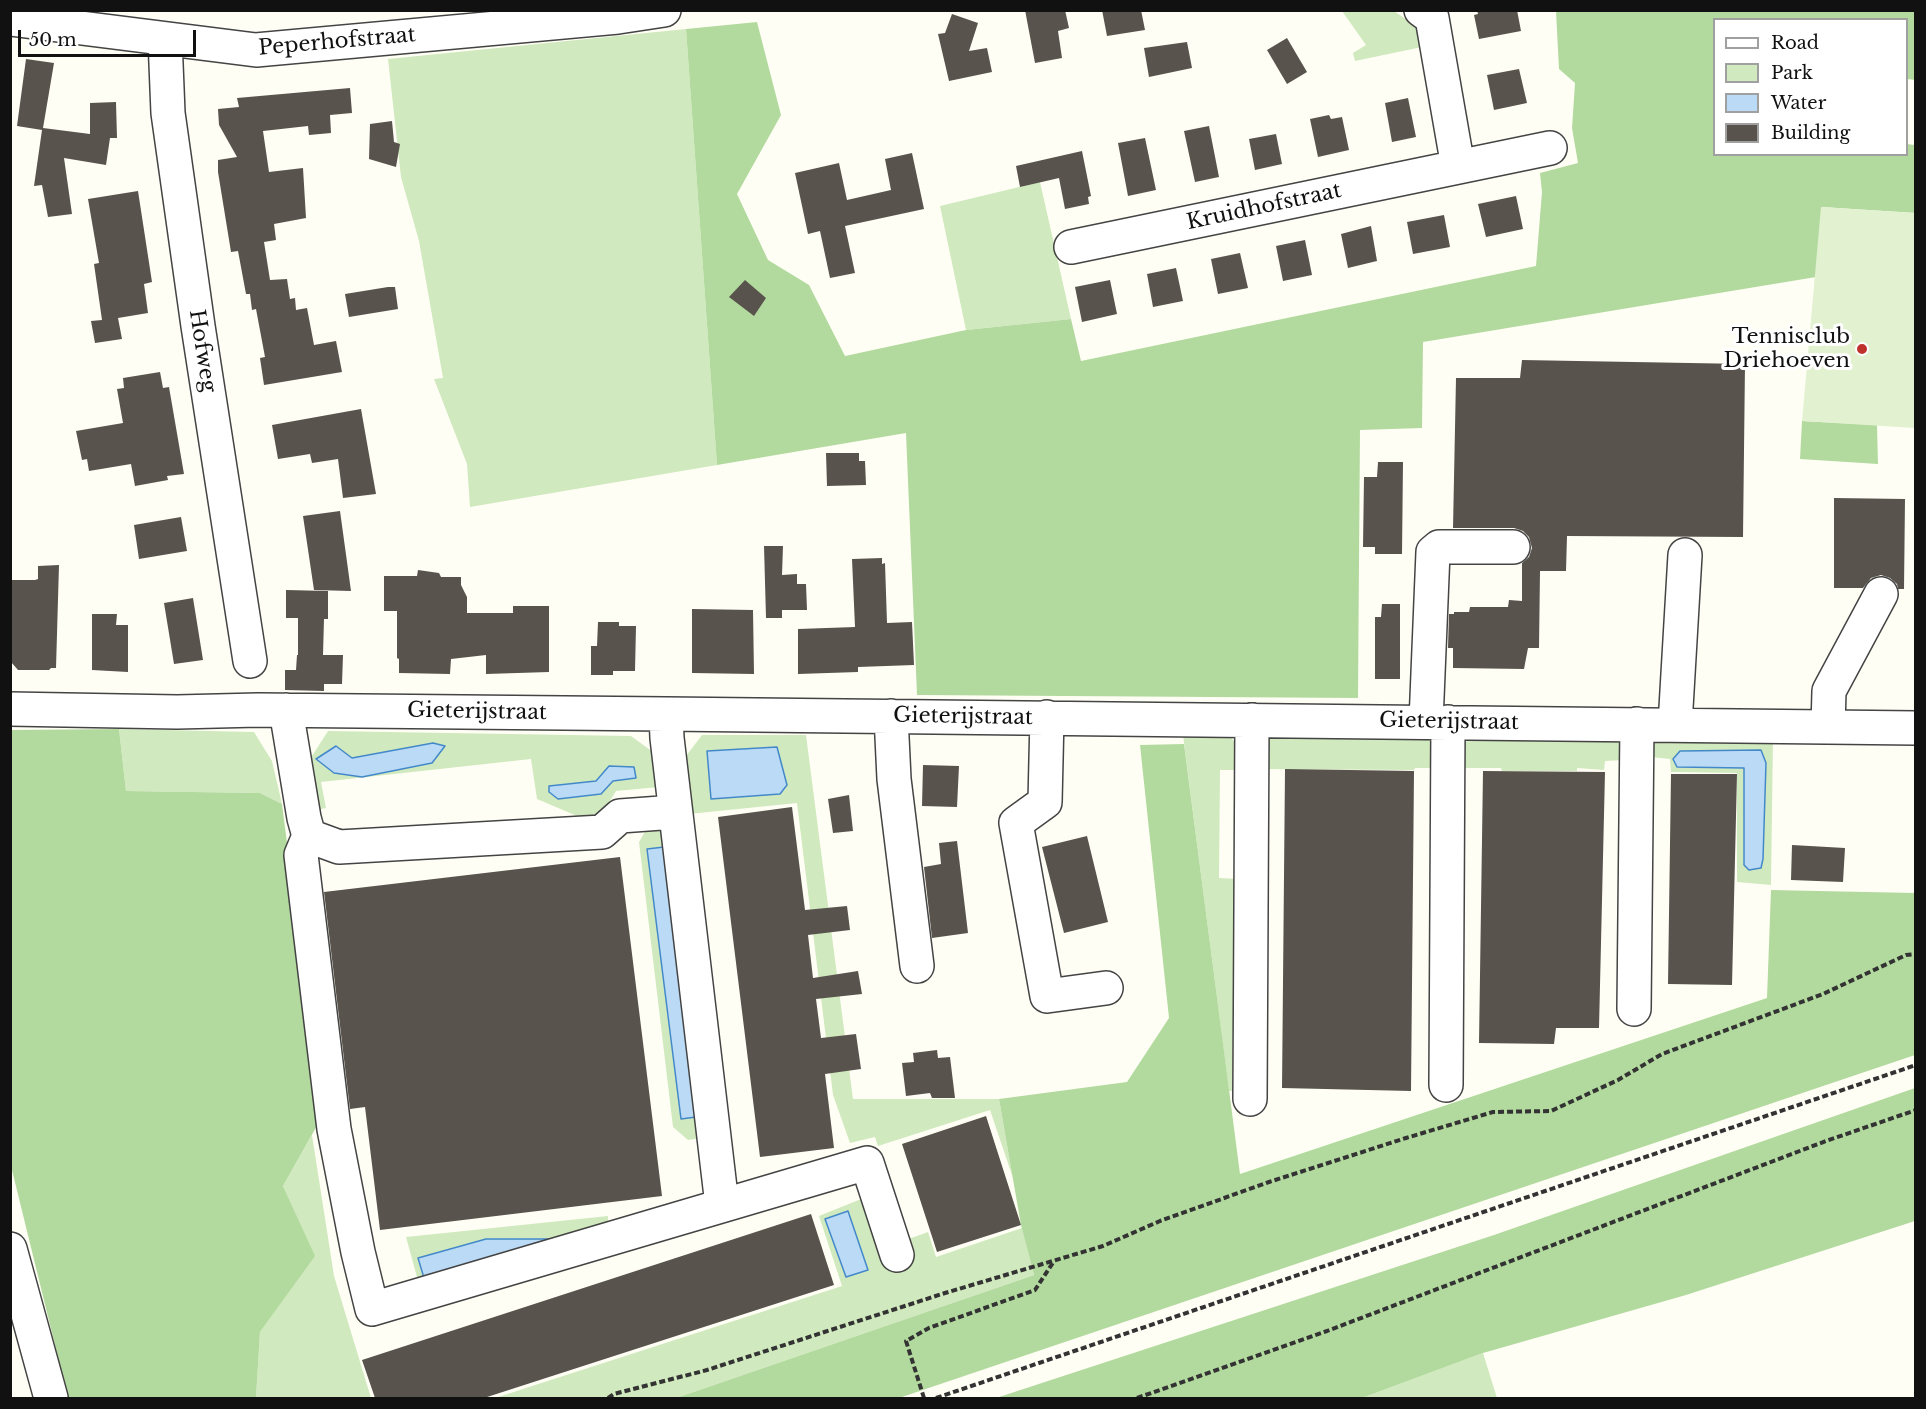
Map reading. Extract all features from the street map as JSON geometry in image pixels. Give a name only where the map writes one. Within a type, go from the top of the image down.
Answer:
[{"type":"street","name":"Peperhofstraat","points":[[10,19],[256,50],[618,17],[664,10]]},
{"type":"street","points":[[1420,10],[1432,18],[1458,167]]},
{"type":"street","name":"Hofweg","points":[[165,39],[168,113],[198,326],[250,661]]},
{"type":"street","name":"Kruidhofstraat","points":[[1071,247],[1550,148]]},
{"type":"street","points":[[1446,1085],[1433,552],[1439,547],[1513,547]]},
{"type":"street","points":[[1675,725],[1685,555]]},
{"type":"street","points":[[1828,727],[1829,691],[1881,594]]},
{"type":"street","name":"Gieterijstraat","points":[[10,709],[1047,717],[1916,728]]},
{"type":"street","points":[[286,710],[309,836],[301,855],[334,1129],[358,1252],[372,1309],[867,1163],[897,1255]]},
{"type":"street","points":[[666,714],[675,812],[722,1205]]},
{"type":"street","points":[[891,716],[894,779],[917,966]]},
{"type":"street","points":[[1047,717],[1046,802],[1016,822],[1047,996],[1106,988]]},
{"type":"street","points":[[1250,1099],[1252,720]]},
{"type":"street","points":[[1634,1009],[1637,724]]},
{"type":"street","points":[[309,836],[339,847],[602,832],[620,816],[675,812]]},
{"type":"street","points":[[10,1249],[51,1398]]},
{"type":"path","points":[[608,1398],[614,1394],[707,1370],[934,1297],[1103,1246],[1160,1221],[1269,1182],[1406,1138],[1493,1112],[1551,1111],[1618,1080],[1662,1054],[1823,994],[1906,955],[1916,954]]},
{"type":"path","points":[[936,1398],[1916,1065]]},
{"type":"path","points":[[1137,1398],[1327,1331],[1826,1141],[1916,1110]]},
{"type":"path","points":[[924,1398],[906,1341],[929,1328],[1035,1290],[1054,1261]]},
{"type":"green space","points":[[1342,11],[1394,11],[1420,29],[1422,47],[1355,61],[1353,53],[1366,45]]},
{"type":"green space","points":[[1556,11],[1915,11],[1915,80],[1908,79],[1908,18],[1713,18],[1713,156],[1908,156],[1908,144],[1915,145],[1915,213],[1822,207],[1816,277],[1423,342],[1422,428],[1360,430],[1358,698],[917,695],[906,433],[717,465],[686,29],[757,22],[781,115],[737,194],[768,260],[809,285],[845,356],[966,330],[1071,319],[1081,361],[1536,266],[1542,192],[1540,173],[1578,163],[1572,128],[1575,83],[1559,69]]},
{"type":"green space","points":[[686,29],[717,465],[470,507],[467,464],[434,379],[443,378],[419,241],[401,177],[388,59]]},
{"type":"green space","points":[[1040,182],[1071,319],[966,330],[940,206]]},
{"type":"green space","name":"Tennisclub Driehoeven","points":[[1821,207],[1915,213],[1915,428],[1802,421]]},
{"type":"green space","points":[[1802,421],[1877,425],[1878,464],[1800,459]]},
{"type":"green space","points":[[119,729],[254,732],[272,761],[282,804],[260,793],[126,791]]},
{"type":"green space","points":[[119,729],[126,791],[260,793],[282,804],[322,1117],[283,1186],[315,1256],[260,1332],[256,1398],[68,1398],[11,1166],[10,730]]},
{"type":"green space","points":[[328,731],[631,736],[657,755],[659,787],[616,791],[602,814],[577,816],[537,799],[531,759],[321,782],[326,808],[317,810],[305,767]],"holes":[[[433,743],[362,777],[352,758]]]},
{"type":"green space","points":[[1273,733],[1426,734],[1438,746],[1436,768],[1415,768],[1414,770],[1262,769],[1261,746]]},
{"type":"green space","points":[[702,735],[806,735],[853,1099],[999,1099],[1013,1178],[990,1110],[878,1146],[875,1137],[850,1143],[833,1095],[797,803],[689,814],[683,760]]},
{"type":"green space","points":[[1183,735],[1228,735],[1240,747],[1239,770],[1220,770],[1219,878],[1239,879],[1233,1091],[1229,1091]]},
{"type":"green space","points":[[1473,735],[1615,736],[1627,747],[1625,760],[1605,761],[1604,770],[1577,768],[1577,771],[1502,771],[1501,768],[1459,768],[1459,749]]},
{"type":"green space","points":[[1659,736],[1773,737],[1771,885],[1737,882],[1737,773],[1671,772],[1670,759],[1651,757],[1646,751]]},
{"type":"green space","points":[[1184,744],[1240,1174],[1767,998],[1771,890],[1915,893],[1915,1055],[899,1398],[676,1398],[1034,1275],[1021,1225],[999,1099],[1127,1082],[1169,1018],[1140,745]]},
{"type":"green space","points":[[664,826],[701,1138],[688,1140],[673,1127],[639,842],[647,828]]},
{"type":"green space","points":[[1915,1088],[1915,1221],[1686,1295],[1483,1353],[1362,1398],[996,1398],[1494,1235]]},
{"type":"green space","points":[[312,1135],[334,1276],[371,1398],[256,1398],[260,1332],[314,1256],[283,1186]]},
{"type":"green space","points":[[866,1197],[903,1241],[928,1232],[936,1257],[1022,1228],[1034,1275],[676,1398],[495,1398],[842,1286],[819,1216]]},
{"type":"green space","points":[[608,1216],[608,1227],[420,1288],[406,1237]]},
{"type":"green space","points":[[1483,1353],[1497,1398],[1362,1398]]},
{"type":"water","points":[[433,743],[445,746],[432,763],[362,777],[334,773],[316,759],[336,746],[352,758]]},
{"type":"water","points":[[777,747],[787,785],[780,794],[711,799],[707,751]]},
{"type":"water","points":[[1761,750],[1766,763],[1763,859],[1761,868],[1749,870],[1744,865],[1744,768],[1677,767],[1673,759],[1680,751]]},
{"type":"water","points":[[609,766],[634,767],[636,778],[613,781],[601,794],[558,799],[549,792],[549,786],[596,781]]},
{"type":"water","points":[[664,847],[696,1117],[681,1119],[647,849]]},
{"type":"water","points":[[848,1211],[868,1270],[846,1277],[825,1219]]},
{"type":"water","points":[[486,1239],[549,1239],[424,1278],[418,1258]]},
{"type":"building","points":[[1025,10],[1065,10],[1069,28],[1058,31],[1062,58],[1035,63]]},
{"type":"building","points":[[1102,10],[1141,10],[1145,30],[1107,36]]},
{"type":"building","points":[[1477,10],[1517,10],[1521,31],[1479,39],[1474,15],[1478,14]]},
{"type":"building","points":[[952,14],[978,23],[969,51],[987,48],[992,72],[949,81],[938,34],[945,33]]},
{"type":"building","points":[[1287,38],[1307,72],[1287,84],[1267,50]]},
{"type":"building","points":[[1187,42],[1192,68],[1149,77],[1144,48]]},
{"type":"building","points":[[26,59],[54,63],[43,128],[90,134],[90,103],[116,102],[117,138],[110,138],[106,165],[64,158],[72,214],[48,217],[42,185],[34,186],[42,130],[17,126]]},
{"type":"building","points":[[1519,69],[1527,103],[1494,110],[1487,75]]},
{"type":"building","points":[[350,88],[352,113],[330,115],[331,133],[309,135],[308,126],[263,131],[269,172],[303,168],[306,218],[274,224],[276,240],[264,242],[270,280],[287,279],[290,299],[295,298],[296,310],[307,308],[314,345],[336,341],[342,372],[264,385],[260,358],[265,357],[256,309],[252,310],[250,294],[246,294],[238,251],[231,252],[218,172],[218,160],[237,157],[219,125],[218,109],[239,107],[237,98]]},
{"type":"building","points":[[1408,98],[1416,137],[1392,142],[1385,103]]},
{"type":"building","points":[[1329,115],[1331,119],[1342,117],[1349,150],[1318,157],[1310,119]]},
{"type":"building","points":[[392,121],[394,142],[400,144],[396,167],[369,159],[370,124]]},
{"type":"building","points":[[1209,126],[1219,177],[1195,182],[1184,131]]},
{"type":"building","points":[[1276,134],[1282,164],[1255,170],[1249,139]]},
{"type":"building","points":[[1145,138],[1156,190],[1128,196],[1118,143]]},
{"type":"building","points":[[1082,151],[1091,196],[1088,197],[1089,204],[1065,209],[1059,178],[1020,187],[1016,166]]},
{"type":"building","points":[[912,153],[924,209],[845,226],[855,273],[830,278],[820,231],[808,234],[795,173],[839,163],[847,200],[891,190],[885,159]]},
{"type":"building","points":[[138,191],[152,282],[144,284],[148,313],[118,318],[122,339],[95,343],[91,321],[102,320],[94,264],[99,263],[88,199]]},
{"type":"building","points":[[1516,196],[1523,229],[1486,237],[1478,204]]},
{"type":"building","points":[[1444,215],[1450,247],[1413,254],[1407,222]]},
{"type":"building","points":[[1371,226],[1377,261],[1348,268],[1341,234]]},
{"type":"building","points":[[1305,240],[1312,275],[1283,281],[1276,246]]},
{"type":"building","points":[[1240,253],[1248,288],[1218,294],[1211,259]]},
{"type":"building","points":[[1176,268],[1183,301],[1153,307],[1147,274]]},
{"type":"building","points":[[745,280],[766,298],[754,316],[729,297]]},
{"type":"building","points":[[1110,280],[1117,314],[1082,322],[1075,287]]},
{"type":"building","points":[[395,287],[398,309],[349,317],[345,294]]},
{"type":"building","points":[[1522,360],[1745,364],[1743,537],[1567,536],[1566,571],[1540,571],[1539,648],[1528,648],[1524,669],[1453,668],[1453,648],[1448,648],[1449,614],[1469,612],[1470,607],[1508,607],[1509,600],[1522,601],[1522,563],[1529,557],[1532,548],[1529,537],[1523,531],[1514,528],[1453,528],[1456,378],[1520,378]]},
{"type":"building","points":[[160,372],[163,388],[169,387],[184,474],[167,476],[168,480],[135,486],[131,464],[89,471],[87,459],[82,460],[76,431],[123,423],[117,389],[124,388],[123,378]]},
{"type":"building","points":[[361,409],[376,494],[343,498],[338,459],[312,463],[310,454],[278,459],[272,425]]},
{"type":"building","points":[[826,453],[859,453],[859,461],[865,461],[866,485],[827,486]]},
{"type":"building","points":[[1378,462],[1403,462],[1402,554],[1375,554],[1375,547],[1363,547],[1364,477],[1377,477]]},
{"type":"building","points":[[1834,498],[1905,499],[1904,589],[1898,589],[1897,584],[1890,578],[1881,575],[1871,578],[1863,588],[1834,588]]},
{"type":"building","points":[[340,511],[351,591],[314,590],[303,516]]},
{"type":"building","points":[[181,517],[187,551],[139,559],[134,525]]},
{"type":"building","points":[[764,546],[783,546],[782,575],[797,574],[797,584],[806,584],[807,610],[782,610],[782,618],[766,618]]},
{"type":"building","points":[[882,558],[882,564],[885,563],[887,623],[912,622],[914,665],[858,667],[858,672],[798,674],[798,629],[855,627],[852,559]]},
{"type":"building","points":[[59,565],[56,668],[18,670],[11,662],[10,580],[35,580],[38,579],[38,566]]},
{"type":"building","points":[[418,570],[439,573],[441,577],[461,577],[461,585],[467,597],[467,613],[513,613],[513,606],[549,606],[549,672],[486,674],[486,655],[451,659],[450,674],[399,673],[397,611],[384,611],[384,576],[417,576]]},
{"type":"building","points":[[286,590],[328,591],[328,619],[324,619],[323,655],[343,655],[342,684],[324,684],[324,691],[285,690],[285,670],[296,670],[298,655],[298,618],[286,618]]},
{"type":"building","points":[[193,598],[203,660],[174,664],[164,603]]},
{"type":"building","points":[[1382,604],[1400,604],[1400,679],[1375,679],[1375,617],[1381,617]]},
{"type":"building","points":[[692,609],[753,610],[754,674],[692,673]]},
{"type":"building","points":[[92,614],[117,614],[116,625],[128,625],[128,672],[92,670]]},
{"type":"building","points":[[598,622],[619,622],[619,626],[636,626],[635,671],[613,671],[613,675],[591,675],[591,646],[597,646]]},
{"type":"building","points":[[923,765],[959,766],[957,807],[922,806]]},
{"type":"building","points":[[1285,769],[1414,771],[1411,1091],[1282,1088]]},
{"type":"building","points":[[1483,771],[1605,772],[1599,1028],[1556,1028],[1554,1044],[1479,1043]]},
{"type":"building","points":[[1671,774],[1737,774],[1732,985],[1668,984]]},
{"type":"building","points":[[849,795],[853,831],[833,833],[828,799]]},
{"type":"building","points":[[792,807],[805,910],[847,906],[850,930],[808,935],[813,978],[858,971],[862,994],[816,999],[821,1038],[856,1034],[861,1069],[825,1074],[834,1148],[760,1157],[718,817]]},
{"type":"building","points":[[1087,836],[1108,922],[1064,933],[1042,847]]},
{"type":"building","points":[[957,841],[968,933],[932,938],[924,867],[941,864],[939,843]]},
{"type":"building","points":[[1792,845],[1845,848],[1843,882],[1791,880]]},
{"type":"building","points":[[620,857],[662,1196],[380,1230],[365,1107],[350,1109],[324,892]]},
{"type":"building","points":[[937,1050],[938,1058],[950,1057],[955,1098],[932,1098],[930,1093],[906,1096],[902,1063],[914,1062],[913,1053]]},
{"type":"building","points":[[986,1116],[1021,1225],[937,1252],[902,1144]]},
{"type":"building","points":[[811,1214],[834,1285],[484,1398],[375,1398],[362,1360]]},
{"type":"place","name":"Tennisclub Driehoeven","points":[[1862,349]]}]
